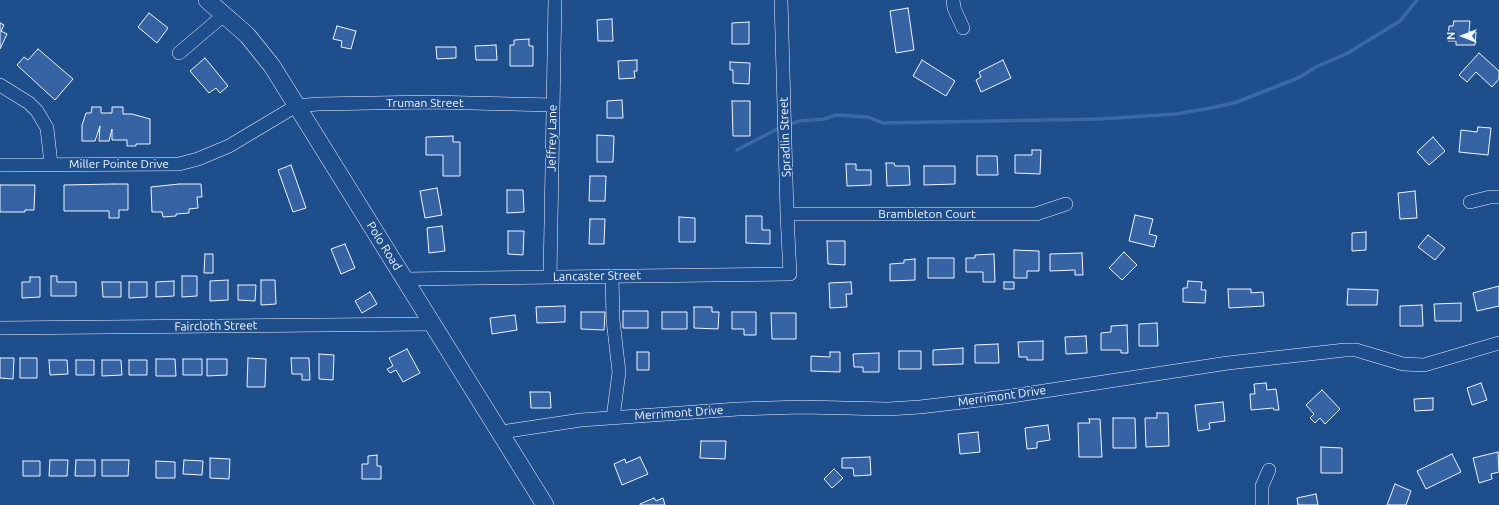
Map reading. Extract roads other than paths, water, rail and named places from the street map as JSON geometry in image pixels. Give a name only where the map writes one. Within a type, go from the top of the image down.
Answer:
[{"type":"main road","name":"Polo Road","points":[[208,0],[247,35],[262,53],[545,505]]},
{"type":"street","name":"Jeffrey Lane","points":[[550,277],[555,0]]},
{"type":"street","name":"Spradlin Street","points":[[781,0],[790,274]]},
{"type":"street","points":[[953,0],[954,8],[963,28]]},
{"type":"street","points":[[179,53],[225,14]]},
{"type":"street","points":[[0,85],[29,103],[37,111],[47,128],[51,164]]},
{"type":"street","name":"Truman Street","points":[[296,106],[318,104],[430,102],[553,105]]},
{"type":"street","name":"Miller Pointe Drive","points":[[0,165],[179,164],[198,159],[229,146],[296,106]]},
{"type":"street","points":[[1470,202],[1490,197],[1499,197]]},
{"type":"street","name":"Brambleton Court","points":[[787,214],[1036,214],[1066,204]]},
{"type":"street","name":"Lancaster Street","points":[[404,278],[790,274]]},
{"type":"street","points":[[612,276],[613,320],[619,372],[613,418]]},
{"type":"street","name":"Faircloth Street","points":[[0,328],[431,324]]},
{"type":"street","name":"Merrimont Drive","points":[[499,433],[581,420],[738,409],[802,407],[888,409],[920,407],[1005,397],[1228,363],[1345,350],[1356,350],[1403,364],[1424,365],[1499,343]]},
{"type":"street","points":[[1262,505],[1262,486],[1269,470]]},
{"type":"waterway","points":[[787,125],[800,121],[824,119],[836,115],[868,117],[883,123],[1099,119],[1176,114],[1211,108],[1237,102],[1298,78],[1316,67],[1346,54],[1400,21],[1417,0]]},
{"type":"waterway","points":[[737,150],[781,127]]}]
